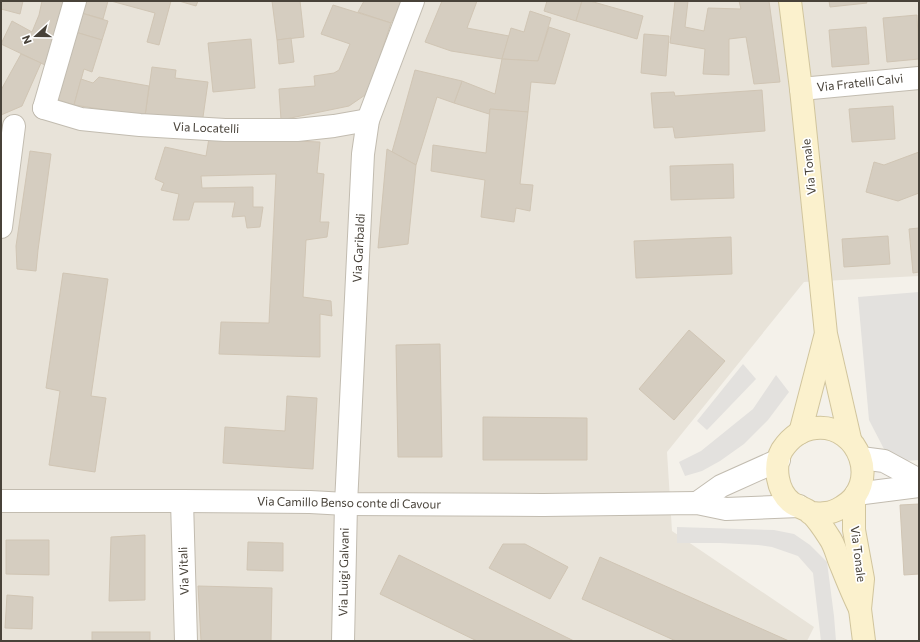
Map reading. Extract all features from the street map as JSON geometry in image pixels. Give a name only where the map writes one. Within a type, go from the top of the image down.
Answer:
[{"type":"main road","name":"Via Tonale","points":[[790,1],[801,89],[826,334],[850,439],[855,445],[861,458],[863,473],[861,485],[855,496],[854,530],[863,579],[860,609],[864,641]]},
{"type":"main road","name":"Via Tonale","points":[[826,334],[800,432],[788,442],[781,452],[777,467],[778,478],[783,492],[791,502],[805,510],[830,538],[860,609]]},
{"type":"main road","points":[[800,432],[809,429],[824,428],[837,431],[850,439]]},
{"type":"main road","points":[[805,510],[825,513],[834,511],[847,504],[855,496]]},
{"type":"street","points":[[1,227],[7,127],[29,120],[44,108],[75,1]]},
{"type":"street","name":"Via Garibaldi","points":[[346,504],[363,154],[368,120],[413,1]]},
{"type":"street","name":"Via Fratelli Calvi","points":[[801,89],[919,78]]},
{"type":"street","name":"Via Locatelli","points":[[44,108],[81,119],[140,125],[225,130],[296,130],[334,126],[368,120]]},
{"type":"street","points":[[861,458],[884,461],[919,480]]},
{"type":"street","points":[[697,503],[721,486],[779,460]]},
{"type":"street","points":[[855,496],[919,486]]},
{"type":"street","name":"Via Camillo Benso conte di Cavour","points":[[1,501],[182,501],[543,505],[697,503],[726,509],[805,510]]},
{"type":"street","name":"Via Vitali","points":[[182,501],[186,641]]},
{"type":"street","name":"Via Luigi Galvani","points":[[342,641],[346,504]]},
{"type":"shaded area","points":[[1,1],[919,1],[919,276],[804,282],[667,452],[672,531],[814,627],[807,641],[1,641]]},
{"type":"shaded area","points":[[919,292],[919,460],[905,461],[884,449],[869,420],[858,297]]},
{"type":"shaded area","points":[[743,364],[756,379],[707,430],[697,421]]},
{"type":"shaded area","points":[[776,375],[789,392],[768,420],[744,444],[720,461],[702,471],[685,476],[679,462],[701,451],[753,409]]},
{"type":"shaded area","points":[[677,527],[774,530],[794,534],[810,545],[827,562],[836,641],[821,641],[813,573],[798,556],[772,547],[758,545],[677,543]]},
{"type":"building","points":[[1,1],[23,1],[20,14],[1,9]]},
{"type":"building","points":[[42,1],[68,1],[47,66],[1,44],[12,21],[32,32],[39,15]]},
{"type":"building","points":[[81,1],[108,1],[103,19],[78,12]]},
{"type":"building","points":[[111,1],[171,1],[159,45],[147,42],[155,13]]},
{"type":"building","points":[[179,1],[198,1],[196,6]]},
{"type":"building","points":[[272,1],[300,1],[304,37],[277,40]]},
{"type":"building","points":[[364,1],[403,1],[391,23],[358,12]]},
{"type":"building","points":[[442,1],[477,1],[467,28],[509,36],[502,59],[451,51],[425,42]]},
{"type":"building","points":[[547,1],[582,1],[576,21],[544,11]]},
{"type":"building","points":[[582,1],[590,1],[643,16],[637,39],[576,21]]},
{"type":"building","points":[[675,1],[688,1],[685,27],[704,31],[708,8],[741,9],[739,1],[769,1],[780,82],[754,84],[746,37],[729,39],[729,75],[703,74],[705,49],[670,43]]},
{"type":"building","points":[[829,1],[866,1],[867,3],[830,7]]},
{"type":"building","points":[[333,5],[391,23],[368,93],[349,106],[281,120],[279,89],[315,86],[314,76],[334,73],[339,70],[350,44],[321,34]]},
{"type":"building","points":[[530,11],[551,18],[538,61],[502,59],[511,28],[524,32]]},
{"type":"building","points":[[78,12],[108,21],[102,40],[72,31]]},
{"type":"building","points":[[917,15],[919,59],[887,62],[883,18]]},
{"type":"building","points":[[549,27],[570,34],[555,84],[531,82],[528,112],[490,109],[489,114],[454,103],[462,81],[495,94],[502,59],[538,61]]},
{"type":"building","points":[[866,27],[869,64],[832,67],[829,30]]},
{"type":"building","points":[[72,31],[102,40],[92,72],[84,69],[74,105],[52,98]]},
{"type":"building","points":[[644,34],[669,36],[666,76],[641,73]]},
{"type":"building","points":[[291,38],[294,62],[279,64],[277,40]]},
{"type":"building","points":[[251,39],[255,88],[213,92],[208,43]]},
{"type":"building","points":[[21,54],[41,63],[22,106],[1,115],[1,90]]},
{"type":"building","points":[[152,67],[176,70],[175,78],[208,82],[202,124],[145,116]]},
{"type":"building","points":[[415,70],[462,81],[454,103],[437,97],[416,165],[392,152]]},
{"type":"building","points":[[99,77],[149,86],[145,116],[74,105],[81,79],[93,83]]},
{"type":"building","points":[[762,90],[765,131],[675,138],[673,127],[654,128],[651,93],[674,92],[675,96]]},
{"type":"building","points":[[893,106],[895,139],[852,142],[849,109]]},
{"type":"building","points":[[490,109],[528,112],[520,184],[533,185],[530,211],[516,208],[514,222],[481,217],[485,180],[431,171],[433,145],[486,153]]},
{"type":"building","points":[[209,138],[320,142],[317,173],[324,174],[320,222],[329,222],[327,237],[306,240],[303,297],[331,301],[332,316],[320,314],[320,357],[219,354],[221,322],[269,323],[276,174],[201,176],[202,188],[253,187],[253,207],[263,207],[260,227],[247,228],[245,216],[232,217],[235,202],[194,202],[189,220],[173,220],[179,194],[161,190],[164,183],[155,179],[165,147],[206,156]]},
{"type":"building","points":[[387,149],[416,165],[408,244],[378,248]]},
{"type":"building","points":[[30,151],[51,154],[36,271],[17,269],[16,246]]},
{"type":"building","points":[[919,152],[919,193],[898,201],[866,192],[874,162],[884,165]]},
{"type":"building","points":[[733,164],[734,198],[671,200],[670,166]]},
{"type":"building","points":[[919,228],[919,272],[913,273],[909,229]]},
{"type":"building","points":[[888,236],[890,264],[844,267],[842,239]]},
{"type":"building","points":[[731,237],[732,274],[636,278],[634,241]]},
{"type":"building","points":[[63,273],[108,279],[91,396],[106,398],[95,472],[49,465],[60,391],[46,388]]},
{"type":"building","points":[[689,330],[725,361],[674,420],[639,389]]},
{"type":"building","points":[[440,344],[442,457],[398,457],[396,345]]},
{"type":"building","points":[[287,396],[317,398],[313,469],[223,463],[225,427],[285,431]]},
{"type":"building","points":[[483,417],[587,418],[587,460],[483,460]]},
{"type":"building","points":[[919,504],[919,574],[904,575],[900,505]]},
{"type":"building","points":[[145,535],[145,600],[109,601],[111,537]]},
{"type":"building","points":[[6,540],[49,540],[49,575],[6,574]]},
{"type":"building","points":[[248,542],[283,543],[283,571],[247,570]]},
{"type":"building","points":[[503,544],[525,544],[568,567],[550,599],[489,568]]},
{"type":"building","points":[[399,555],[574,641],[477,641],[380,594]]},
{"type":"building","points":[[600,557],[789,641],[676,641],[582,599]]},
{"type":"building","points":[[198,586],[272,588],[271,641],[201,641]]},
{"type":"building","points":[[7,595],[33,597],[32,629],[5,628]]},
{"type":"building","points":[[92,632],[150,632],[150,641],[92,641]]}]
